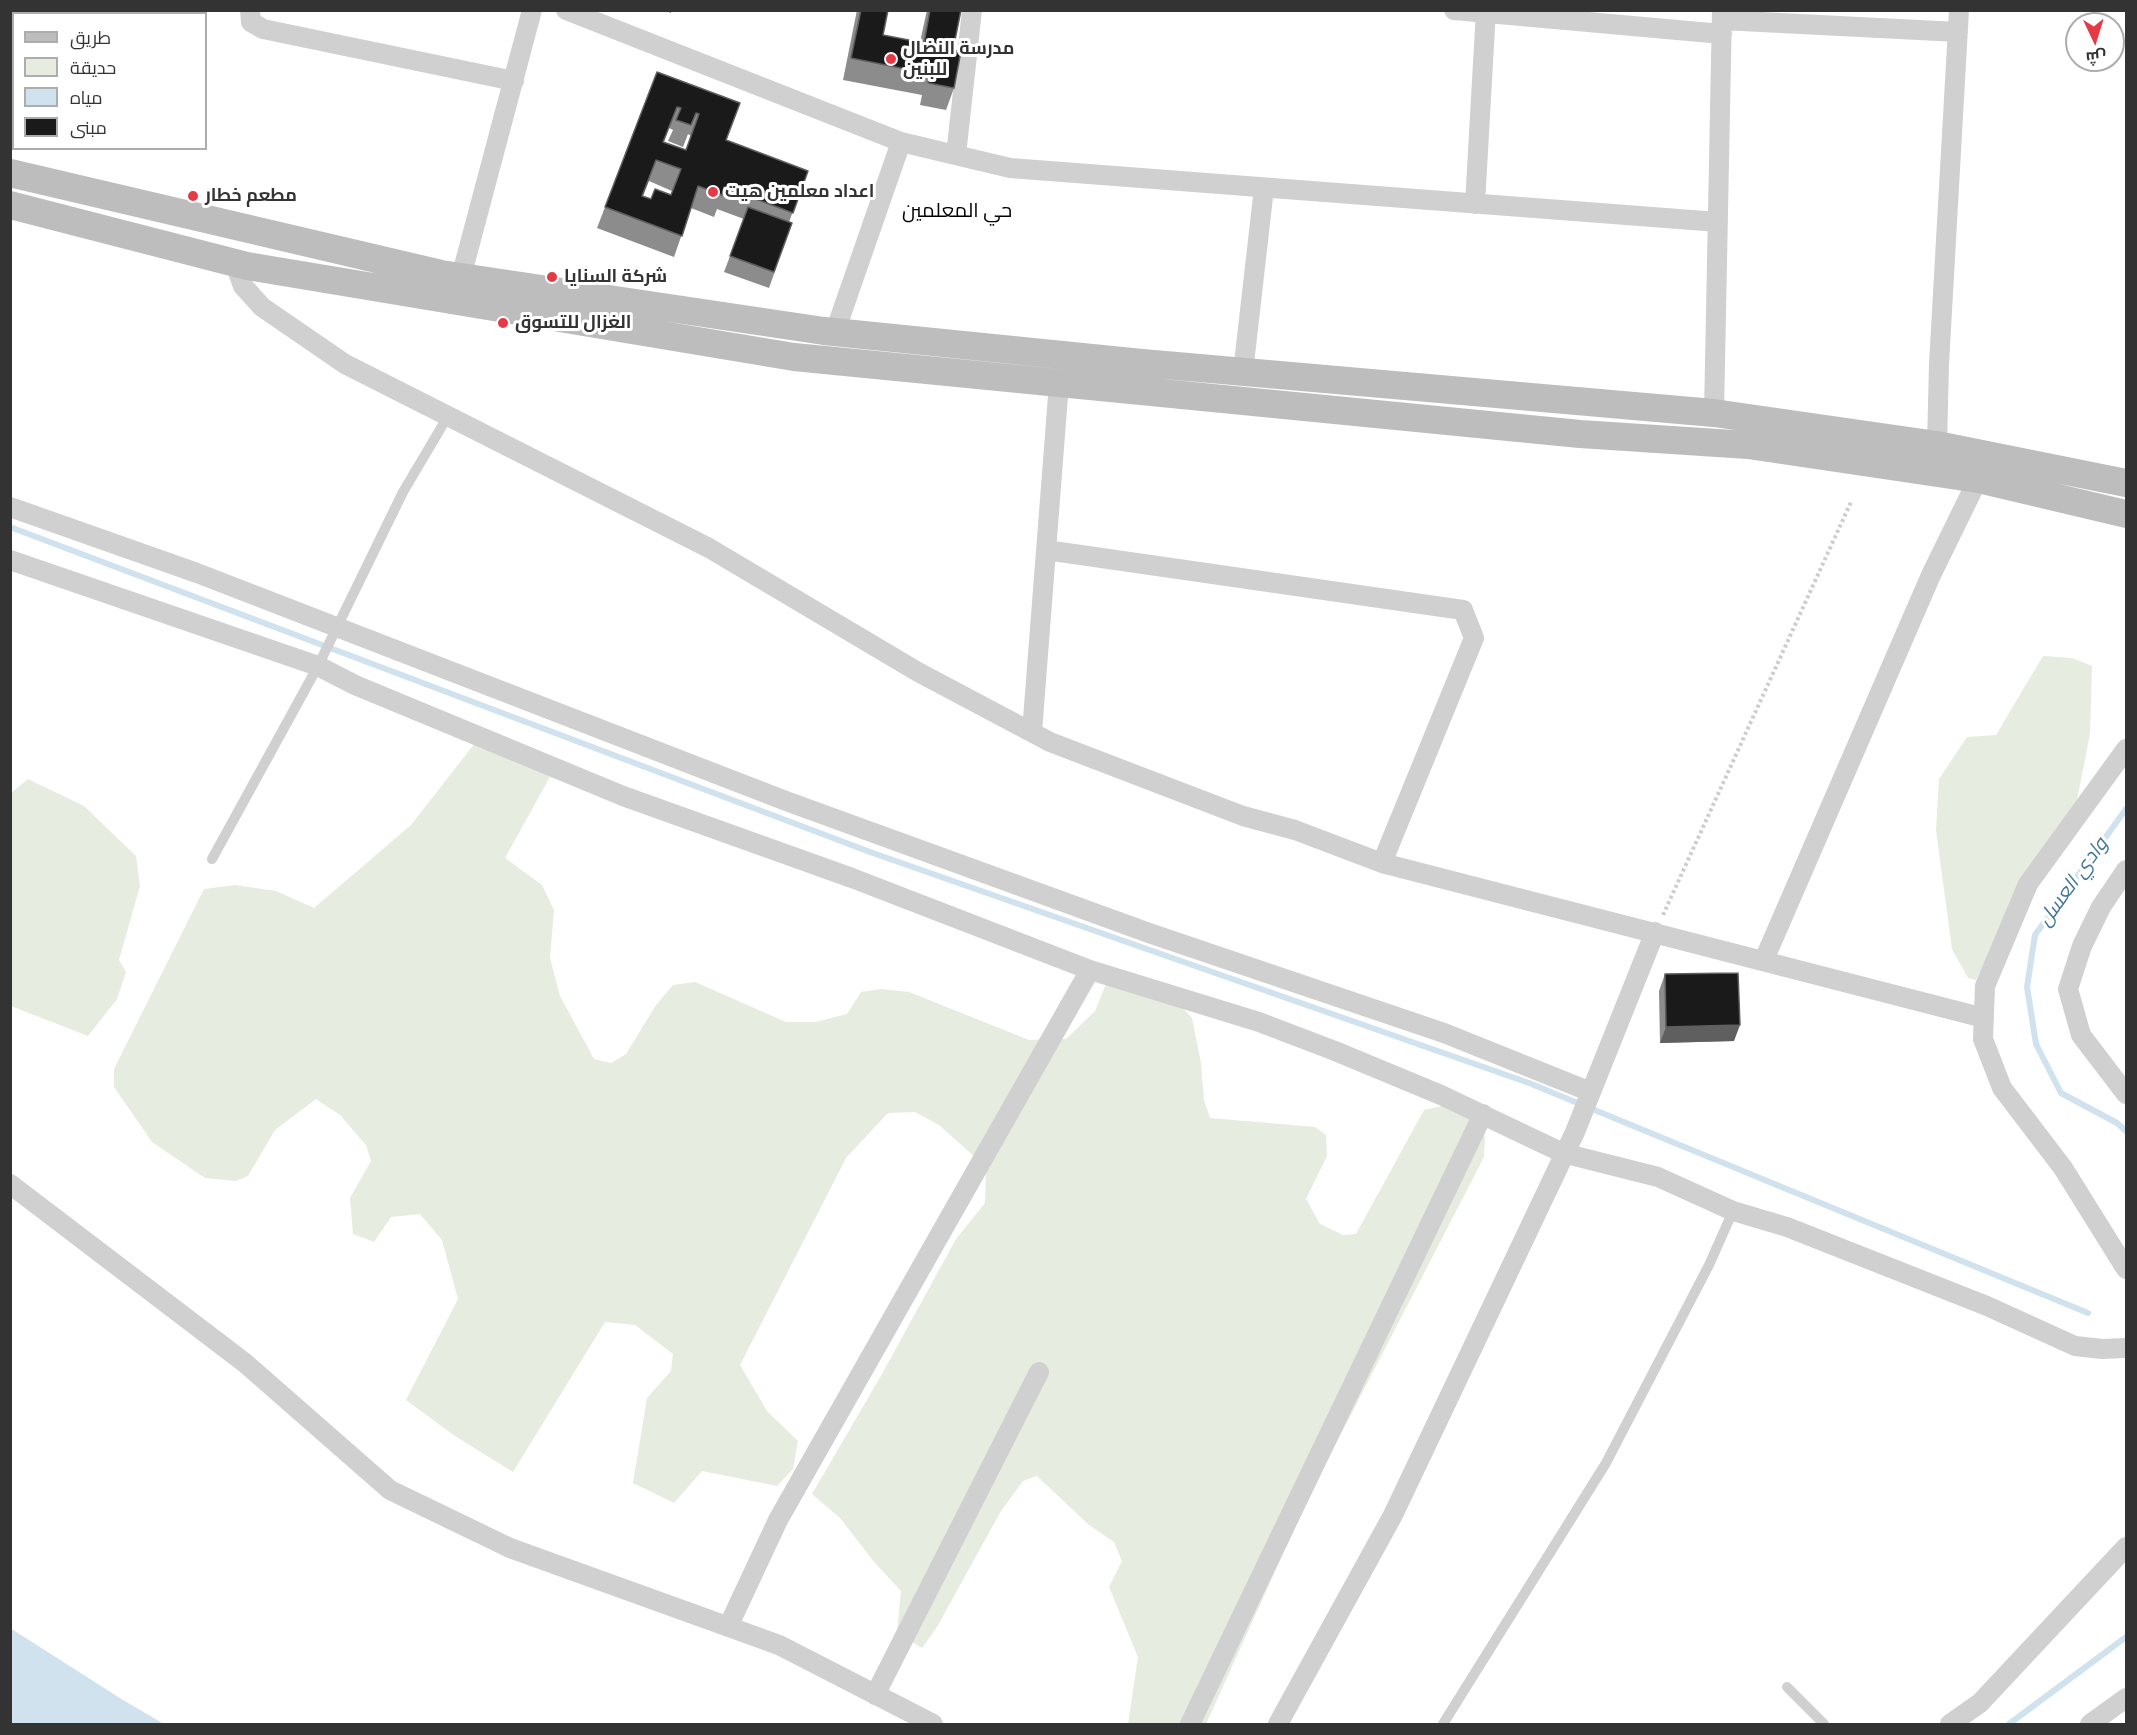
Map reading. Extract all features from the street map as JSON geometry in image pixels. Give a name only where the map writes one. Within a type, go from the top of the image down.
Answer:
[{"type":"main road","points":[[10,173],[461,277],[835,332],[1243,372],[1714,413],[1937,445],[2127,483]]},
{"type":"main road","points":[[10,205],[235,264],[794,357],[1580,434],[1748,445],[1978,479],[2127,514]]},
{"type":"main road","points":[[145,240],[152,206]]},
{"type":"street","points":[[250,10],[251,22],[263,29],[514,81]]},
{"type":"street","points":[[461,277],[532,10]]},
{"type":"street","points":[[566,10],[901,142],[1010,168],[1718,222]]},
{"type":"street","points":[[956,155],[972,10]]},
{"type":"street","points":[[1454,10],[1958,32]]},
{"type":"street","points":[[1937,445],[1939,364],[1959,10]]},
{"type":"street","points":[[1475,204],[1486,12]]},
{"type":"street","points":[[1714,413],[1722,22]]},
{"type":"street","points":[[835,332],[901,142]]},
{"type":"street","points":[[1243,372],[1264,188]]},
{"type":"street","points":[[235,264],[243,286],[262,307],[345,364],[709,548],[918,672],[1050,742],[1243,816],[1295,830],[1382,864],[1984,1018]]},
{"type":"street","points":[[1032,732],[1059,383]]},
{"type":"street","points":[[1764,960],[1931,575],[1978,479]]},
{"type":"street","points":[[10,507],[196,573],[786,801],[1149,933],[1444,1033],[1589,1096]]},
{"type":"street","points":[[1046,550],[1463,610],[1473,638],[1382,864]]},
{"type":"street","points":[[10,560],[318,666],[355,685],[623,796],[852,878],[1090,970],[1258,1022],[1335,1051],[1483,1114],[1563,1152],[1658,1177],[1733,1211],[1787,1227],[1965,1297],[2075,1346],[2102,1349],[2127,1348]]},
{"type":"street","points":[[2127,748],[2028,884],[1985,986],[1983,1039],[2002,1088],[2063,1168],[2127,1269]]},
{"type":"street","points":[[2127,870],[2102,907],[2082,946],[2068,989],[2080,1035],[2127,1094]]},
{"type":"street","points":[[1278,1725],[1393,1515],[1563,1152],[1575,1132],[1655,932]]},
{"type":"street","points":[[728,1627],[778,1520],[1090,970]]},
{"type":"street","points":[[1190,1725],[1483,1114]]},
{"type":"street","points":[[10,1184],[245,1363],[390,1490],[510,1548],[779,1645],[933,1725]]},
{"type":"street","points":[[876,1695],[1039,1372]]},
{"type":"street","points":[[1950,1725],[1980,1703],[2127,1547]]},
{"type":"street","points":[[2090,1725],[2127,1698]]},
{"type":"lane","points":[[212,859],[318,666],[403,492],[448,416]]},
{"type":"lane","points":[[1443,1725],[1606,1463],[1709,1265],[1733,1211]]},
{"type":"lane","points":[[1787,1687],[1824,1725]]},
{"type":"path","points":[[1655,932],[1851,502]]},
{"type":"green space","points":[[2043,656],[2072,658],[2092,666],[2090,734],[2077,800],[2026,875],[1976,980],[1968,978],[1952,949],[1936,830],[1939,779],[1967,737],[1996,735]]},
{"type":"green space","points":[[475,743],[551,775],[505,858],[542,885],[554,910],[550,958],[560,996],[594,1059],[611,1063],[626,1054],[656,1005],[673,985],[695,982],[786,1022],[816,1022],[847,1014],[861,992],[881,989],[909,992],[1029,1040],[1066,1039],[1095,1011],[1108,979],[1179,1004],[1192,1018],[1201,1063],[1204,1100],[1210,1118],[1315,1127],[1326,1135],[1327,1156],[1306,1199],[1320,1224],[1343,1235],[1356,1234],[1424,1110],[1442,1106],[1477,1118],[1485,1137],[1484,1157],[1312,1490],[1206,1724],[1128,1724],[1138,1657],[1109,1587],[1122,1561],[1114,1542],[1089,1525],[1037,1476],[1023,1481],[1001,1511],[937,1627],[922,1648],[897,1632],[901,1591],[875,1563],[840,1518],[812,1494],[882,1374],[956,1239],[985,1203],[986,1167],[939,1125],[915,1112],[888,1113],[846,1158],[740,1365],[767,1411],[798,1441],[793,1469],[777,1486],[702,1471],[674,1503],[633,1483],[647,1398],[671,1371],[673,1354],[635,1325],[605,1322],[513,1472],[455,1436],[406,1400],[458,1299],[442,1240],[420,1214],[391,1217],[374,1242],[353,1234],[350,1198],[371,1161],[366,1145],[340,1115],[316,1099],[275,1130],[248,1176],[236,1181],[205,1178],[152,1142],[114,1087],[114,1069],[204,889],[235,885],[276,891],[314,908],[411,825]]},
{"type":"green space","points":[[28,779],[84,806],[136,856],[140,886],[119,960],[126,972],[117,999],[88,1036],[11,1006],[11,793]]},
{"type":"water","points":[[10,1628],[123,1700],[164,1724],[11,1724]]},
{"type":"building","points":[[861,10],[888,10],[883,35],[924,43],[930,10],[961,10],[953,50],[961,51],[954,88],[928,83],[930,74],[851,58]]},
{"type":"building","points":[[657,72],[740,103],[726,140],[808,171],[793,213],[724,187],[722,195],[698,186],[682,236],[605,207]],"holes":[[[677,107],[681,108],[676,120],[691,125],[696,113],[699,114],[686,150],[663,142]],[[656,160],[681,169],[671,195],[655,189],[651,199],[642,196]]]},
{"type":"building","points":[[748,207],[792,223],[774,272],[730,256]]},
{"type":"building","points":[[1738,973],[1740,1025],[1666,1027],[1665,974]]},
{"type":"waterway","points":[[10,527],[870,852],[1529,1083],[2088,1313]]},
{"type":"waterway","name":"وادي العسل","points":[[2126,809],[2035,935],[2027,987],[2036,1044],[2061,1093],[2117,1123],[2126,1131]]},
{"type":"waterway","name":"وادي العسل","points":[[2009,1724],[2126,1637]]},
{"type":"place","name":"مدرسة النضال للبنين","points":[[891,59]]},
{"type":"place","name":"اعداد معلمين هيت","points":[[713,192]]},
{"type":"place","name":"مطعم خطار","points":[[193,196]]},
{"type":"place","name":"شركة السنايا","points":[[552,277]]},
{"type":"place","name":"الغزال للتسوق","points":[[503,323]]},
{"type":"district","name":"حي المعلمين","points":[[957,211]]}]
